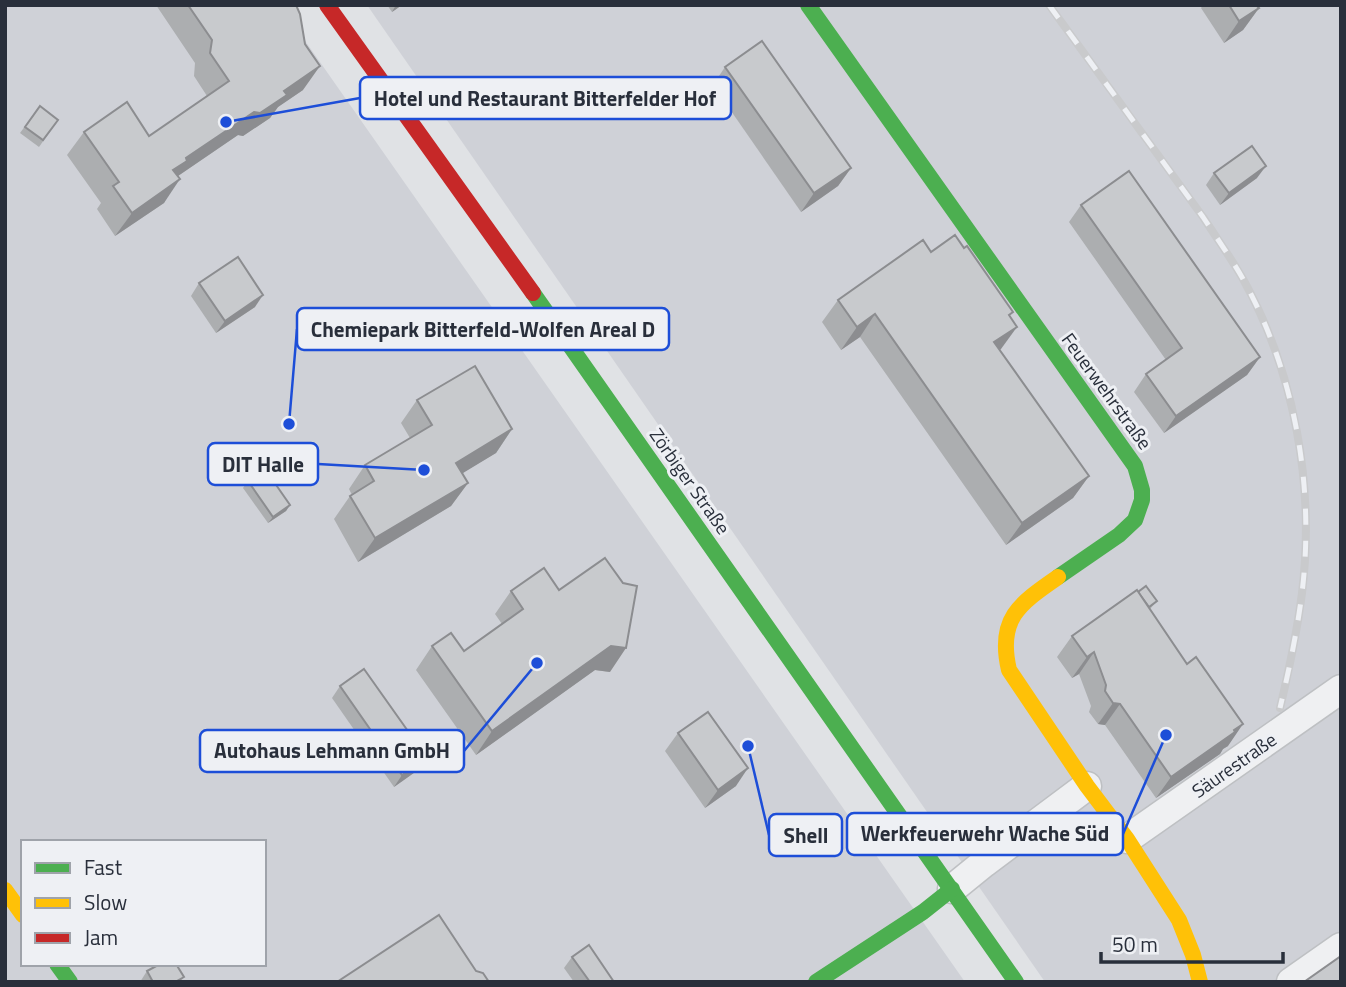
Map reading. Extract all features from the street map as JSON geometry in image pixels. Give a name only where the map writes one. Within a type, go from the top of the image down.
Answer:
[{"type":"street","name":"Zörbiger Straße","points":[[327,5],[1016,982]]},
{"type":"street","name":"Feuerwehrstraße","points":[[808,5],[1140,476],[1143,499],[1136,519],[1129,529],[1026,601],[1011,618],[1006,629],[1005,657],[1009,670],[1087,786]]},
{"type":"street","name":"Säurestraße","points":[[1127,839],[1341,690]]},
{"type":"street","points":[[816,982],[923,912],[1087,786],[1127,839],[1178,920],[1193,955],[1200,982]]},
{"type":"street","points":[[5,890],[21,912]]},
{"type":"street","points":[[1291,982],[1341,947]]},
{"type":"street","points":[[58,966],[70,982]]},
{"type":"shaded area","points":[[5,5],[280,5],[965,982],[5,982]]},
{"type":"shaded area","points":[[367,5],[1341,5],[1341,982],[1045,982]]},
{"type":"building","points":[[188,5],[296,5],[305,44],[320,66],[284,91],[287,95],[260,113],[254,112],[186,158],[187,161],[173,170],[180,179],[132,213],[113,186],[119,182],[84,132],[127,102],[149,136],[229,81],[210,53],[212,40]]},
{"type":"building","points":[[1229,5],[1256,5],[1259,8],[1239,21]]},
{"type":"building","points":[[762,41],[851,168],[814,193],[725,67]]},
{"type":"building","points":[[40,106],[58,120],[43,140],[25,127]]},
{"type":"building","points":[[1252,146],[1266,166],[1229,193],[1214,173]]},
{"type":"building","points":[[1129,171],[1260,357],[1176,416],[1146,374],[1182,348],[1081,205]]},
{"type":"building","points":[[955,235],[964,248],[967,246],[1013,312],[1009,315],[1017,327],[994,342],[1089,476],[1022,523],[875,314],[857,327],[838,300],[923,240],[931,252]]},
{"type":"building","points":[[238,257],[263,295],[225,321],[199,283]]},
{"type":"building","points":[[475,366],[512,429],[456,463],[468,483],[375,538],[350,496],[374,481],[365,465],[432,425],[417,400]]},
{"type":"building","points":[[265,469],[290,505],[273,517],[248,481]]},
{"type":"building","points":[[605,558],[623,583],[637,586],[626,648],[611,646],[492,731],[432,646],[451,633],[464,651],[523,609],[511,591],[544,568],[559,590]]},
{"type":"building","points":[[1146,586],[1157,601],[1149,607],[1138,592]]},
{"type":"building","points":[[1137,590],[1187,664],[1196,657],[1243,724],[1171,777],[1120,704],[1113,703],[1105,691],[1106,685],[1094,652],[1087,657],[1072,636]]},
{"type":"building","points":[[364,669],[427,758],[402,775],[340,686]]},
{"type":"building","points":[[708,712],[748,768],[718,790],[678,733]]},
{"type":"building","points":[[439,915],[476,971],[483,973],[489,982],[337,982]]},
{"type":"building","points":[[589,945],[614,982],[590,982],[572,957]]},
{"type":"building","points":[[1341,956],[1341,982],[1304,982]]},
{"type":"building","points":[[156,966],[177,966],[184,977],[175,982],[153,982],[147,971]]},
{"type":"railway","points":[[1049,5],[1228,255],[1261,315],[1276,353],[1297,432],[1306,512],[1302,593],[1280,708]]},
{"type":"traffic: fast","points":[[808,5],[1135,466],[1142,490],[1142,500],[1135,520],[1119,535],[1058,577]]},
{"type":"traffic: fast","points":[[533,293],[1016,982]]},
{"type":"traffic: fast","points":[[816,982],[923,912],[952,889]]},
{"type":"traffic: fast","points":[[58,966],[70,982]]},
{"type":"traffic: slow","points":[[1058,577],[1032,596],[1014,614],[1006,638],[1009,670],[1087,786],[1127,839],[1179,920],[1200,982]]},
{"type":"traffic: slow","points":[[5,890],[21,912]]},
{"type":"traffic: jam","points":[[327,5],[533,293]]},
{"type":"place","name":"Hotel und Restaurant Bitterfelder Hof","points":[[226,122]]},
{"type":"place","name":"Chemiepark Bitterfeld-Wolfen Areal D","points":[[289,424]]},
{"type":"place","name":"DIT Halle","points":[[424,470]]},
{"type":"place","name":"Autohaus Lehmann GmbH","points":[[537,663]]},
{"type":"place","name":"Werkfeuerwehr Wache Süd","points":[[1166,735]]},
{"type":"place","name":"Shell","points":[[748,746]]}]
